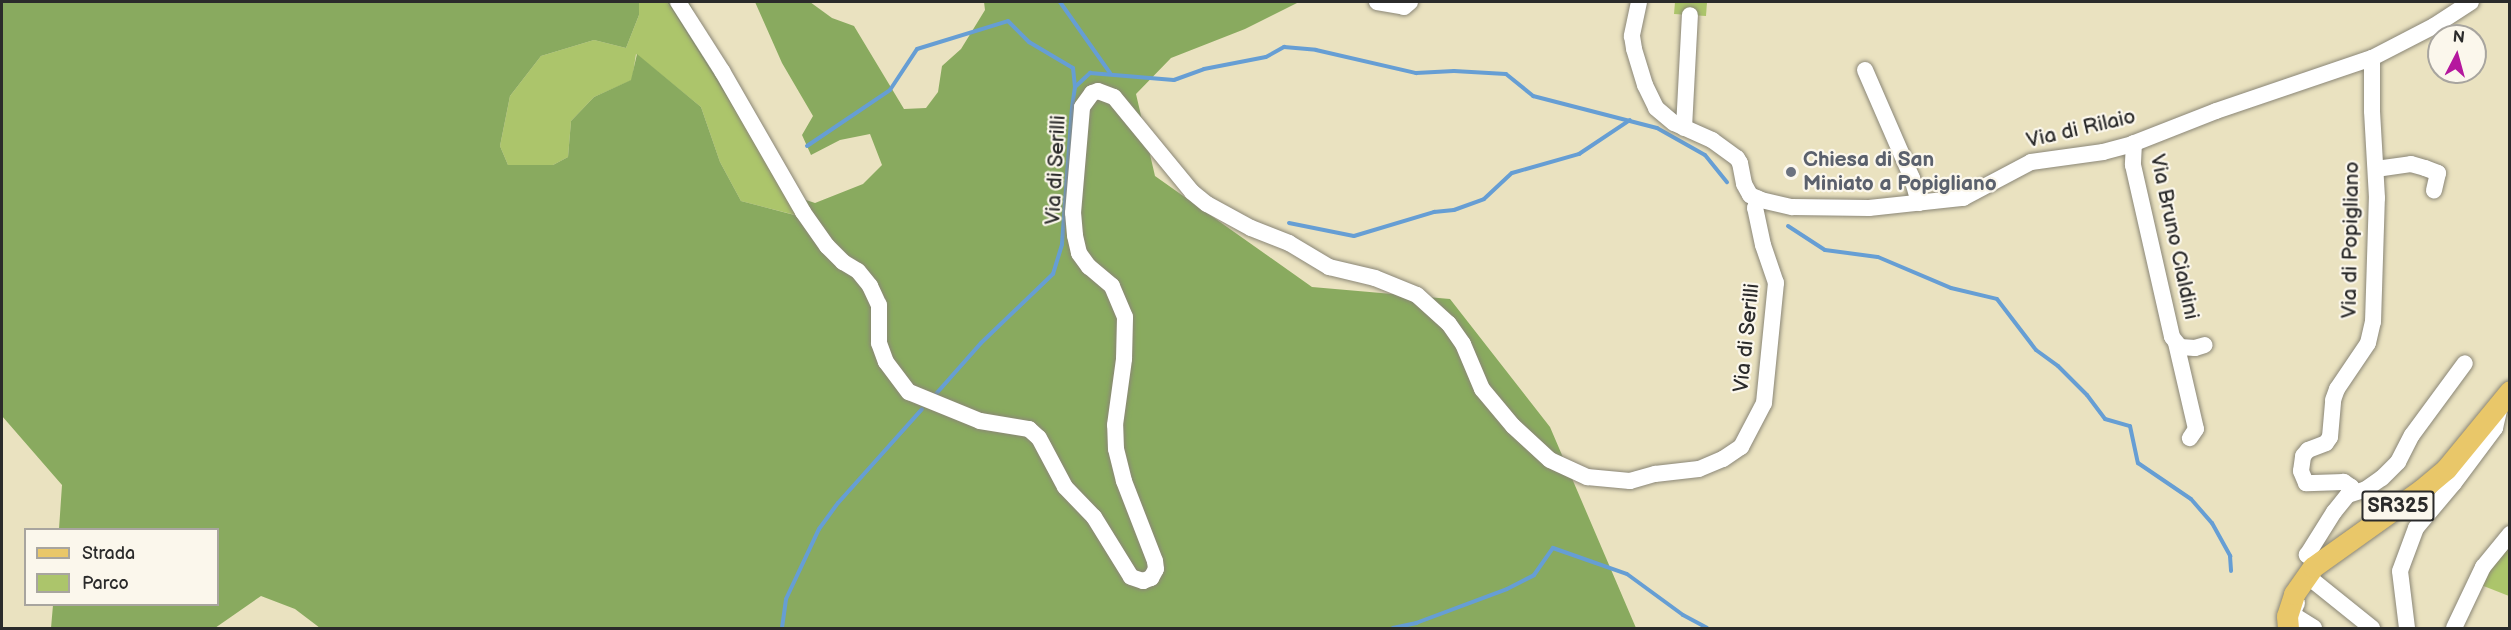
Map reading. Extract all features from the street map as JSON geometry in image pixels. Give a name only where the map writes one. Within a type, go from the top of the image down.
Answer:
[{"type":"main road","name":"SR325","points":[[2289,610],[2312,569],[2421,490],[2446,469],[2505,396]]},
{"type":"street","name":"Via di Serilli","points":[[678,2],[722,71],[803,212],[826,246],[843,262],[858,271],[870,286],[879,305],[879,343],[886,362],[909,392],[980,421],[1029,429],[1040,438],[1065,487],[1094,517],[1131,577],[1143,581],[1151,578],[1156,569],[1155,561],[1124,481],[1116,449],[1115,425],[1124,359],[1125,316],[1112,286],[1089,267],[1079,253],[1075,235],[1073,213],[1082,107],[1092,93],[1098,91],[1114,97],[1192,192],[1207,204],[1251,228],[1289,243],[1329,267],[1375,278],[1417,295],[1449,324],[1463,344],[1482,390],[1513,426],[1550,460],[1587,477],[1630,481],[1655,474],[1699,470],[1723,459],[1741,447],[1764,402],[1776,283],[1763,244],[1755,208],[1758,198]]},
{"type":"street","points":[[1377,2],[1404,7],[1410,2]]},
{"type":"street","points":[[1639,2],[1632,36],[1642,76],[1656,108],[1684,128],[1712,140],[1737,158],[1744,184],[1750,195],[1758,198]]},
{"type":"street","name":"Via di Rilaio","points":[[1758,198],[1776,204],[1814,208],[1869,208],[1963,198],[2031,162],[2103,152],[2134,143],[2216,111],[2372,58],[2434,26],[2471,2]]},
{"type":"street","points":[[1684,128],[1690,15]]},
{"type":"street","name":"Via di Popigliano","points":[[2348,495],[2351,487],[2348,483],[2306,483],[2302,478],[2302,464],[2308,450],[2326,443],[2330,437],[2333,400],[2337,389],[2355,367],[2372,333],[2375,305],[2376,169],[2372,111],[2372,58]]},
{"type":"street","points":[[1865,70],[1912,178],[1918,203]]},
{"type":"street","name":"Via Bruno Cialdini","points":[[2134,143],[2133,165],[2175,343],[2186,348],[2205,345]]},
{"type":"street","points":[[2376,169],[2411,164],[2439,173],[2434,192]]},
{"type":"street","points":[[2175,343],[2196,429],[2190,438]]},
{"type":"street","points":[[2372,628],[2312,569],[2307,555],[2334,512],[2348,495],[2366,489],[2382,478],[2398,462],[2412,435],[2465,363]]},
{"type":"street","points":[[2407,628],[2400,571],[2415,528],[2454,483],[2495,428],[2505,396]]},
{"type":"street","points":[[2454,628],[2483,567],[2510,534]]},
{"type":"street","points":[[2289,610],[2314,628]]},
{"type":"green space","points":[[2,2],[639,2],[639,15],[626,48],[594,40],[541,56],[510,96],[500,146],[508,165],[553,165],[568,157],[571,121],[594,97],[631,80],[637,54],[701,107],[720,162],[741,201],[802,217],[667,2],[689,2],[700,25],[803,199],[815,203],[863,184],[882,165],[870,134],[840,140],[811,155],[802,135],[813,116],[782,63],[755,2],[810,2],[832,18],[854,26],[904,109],[926,108],[938,92],[942,66],[961,49],[985,10],[984,2],[1299,2],[1245,29],[1171,58],[1136,94],[1155,176],[1312,287],[1450,299],[1550,427],[1636,628],[320,628],[295,609],[261,596],[215,628],[51,628],[53,606],[219,606],[219,528],[59,528],[62,485],[2,416]]},
{"type":"green space","points":[[639,2],[667,2],[803,217],[741,201],[720,162],[701,107],[636,54],[632,80],[594,97],[571,121],[568,157],[553,165],[508,165],[500,146],[510,96],[541,56],[594,40],[626,48],[639,15]]},
{"type":"green space","points":[[1675,2],[1707,2],[1706,16],[1674,14]]},
{"type":"green space","points":[[2509,543],[2509,596],[2481,585]]},
{"type":"waterway","points":[[1060,2],[1110,73]]},
{"type":"waterway","points":[[807,146],[890,90],[917,49],[1008,21],[1029,42],[1073,68],[1075,87]]},
{"type":"waterway","points":[[935,395],[981,343],[1053,274],[1062,244],[1075,87],[1090,73],[1174,80],[1204,69],[1266,57],[1284,47],[1316,50],[1416,73],[1454,71],[1506,74],[1533,96],[1657,128],[1705,155],[1727,182]]},
{"type":"waterway","points":[[1289,223],[1354,236],[1434,212],[1454,210],[1484,199],[1512,173],[1579,154],[1630,120]]},
{"type":"waterway","points":[[1788,226],[1825,250],[1878,257],[1951,288],[1997,299],[2036,350],[2058,366],[2087,395],[2105,419],[2130,426],[2138,463],[2191,499],[2212,523],[2230,556],[2231,571]]},
{"type":"waterway","points":[[782,628],[786,599],[819,529],[838,503],[922,409]]},
{"type":"waterway","points":[[1393,628],[1416,623],[1507,589],[1534,575],[1553,548],[1627,574],[1683,615],[1707,628]]},
{"type":"place","name":"Chiesa di San Miniato a Popigliano","points":[[1791,172]]}]
